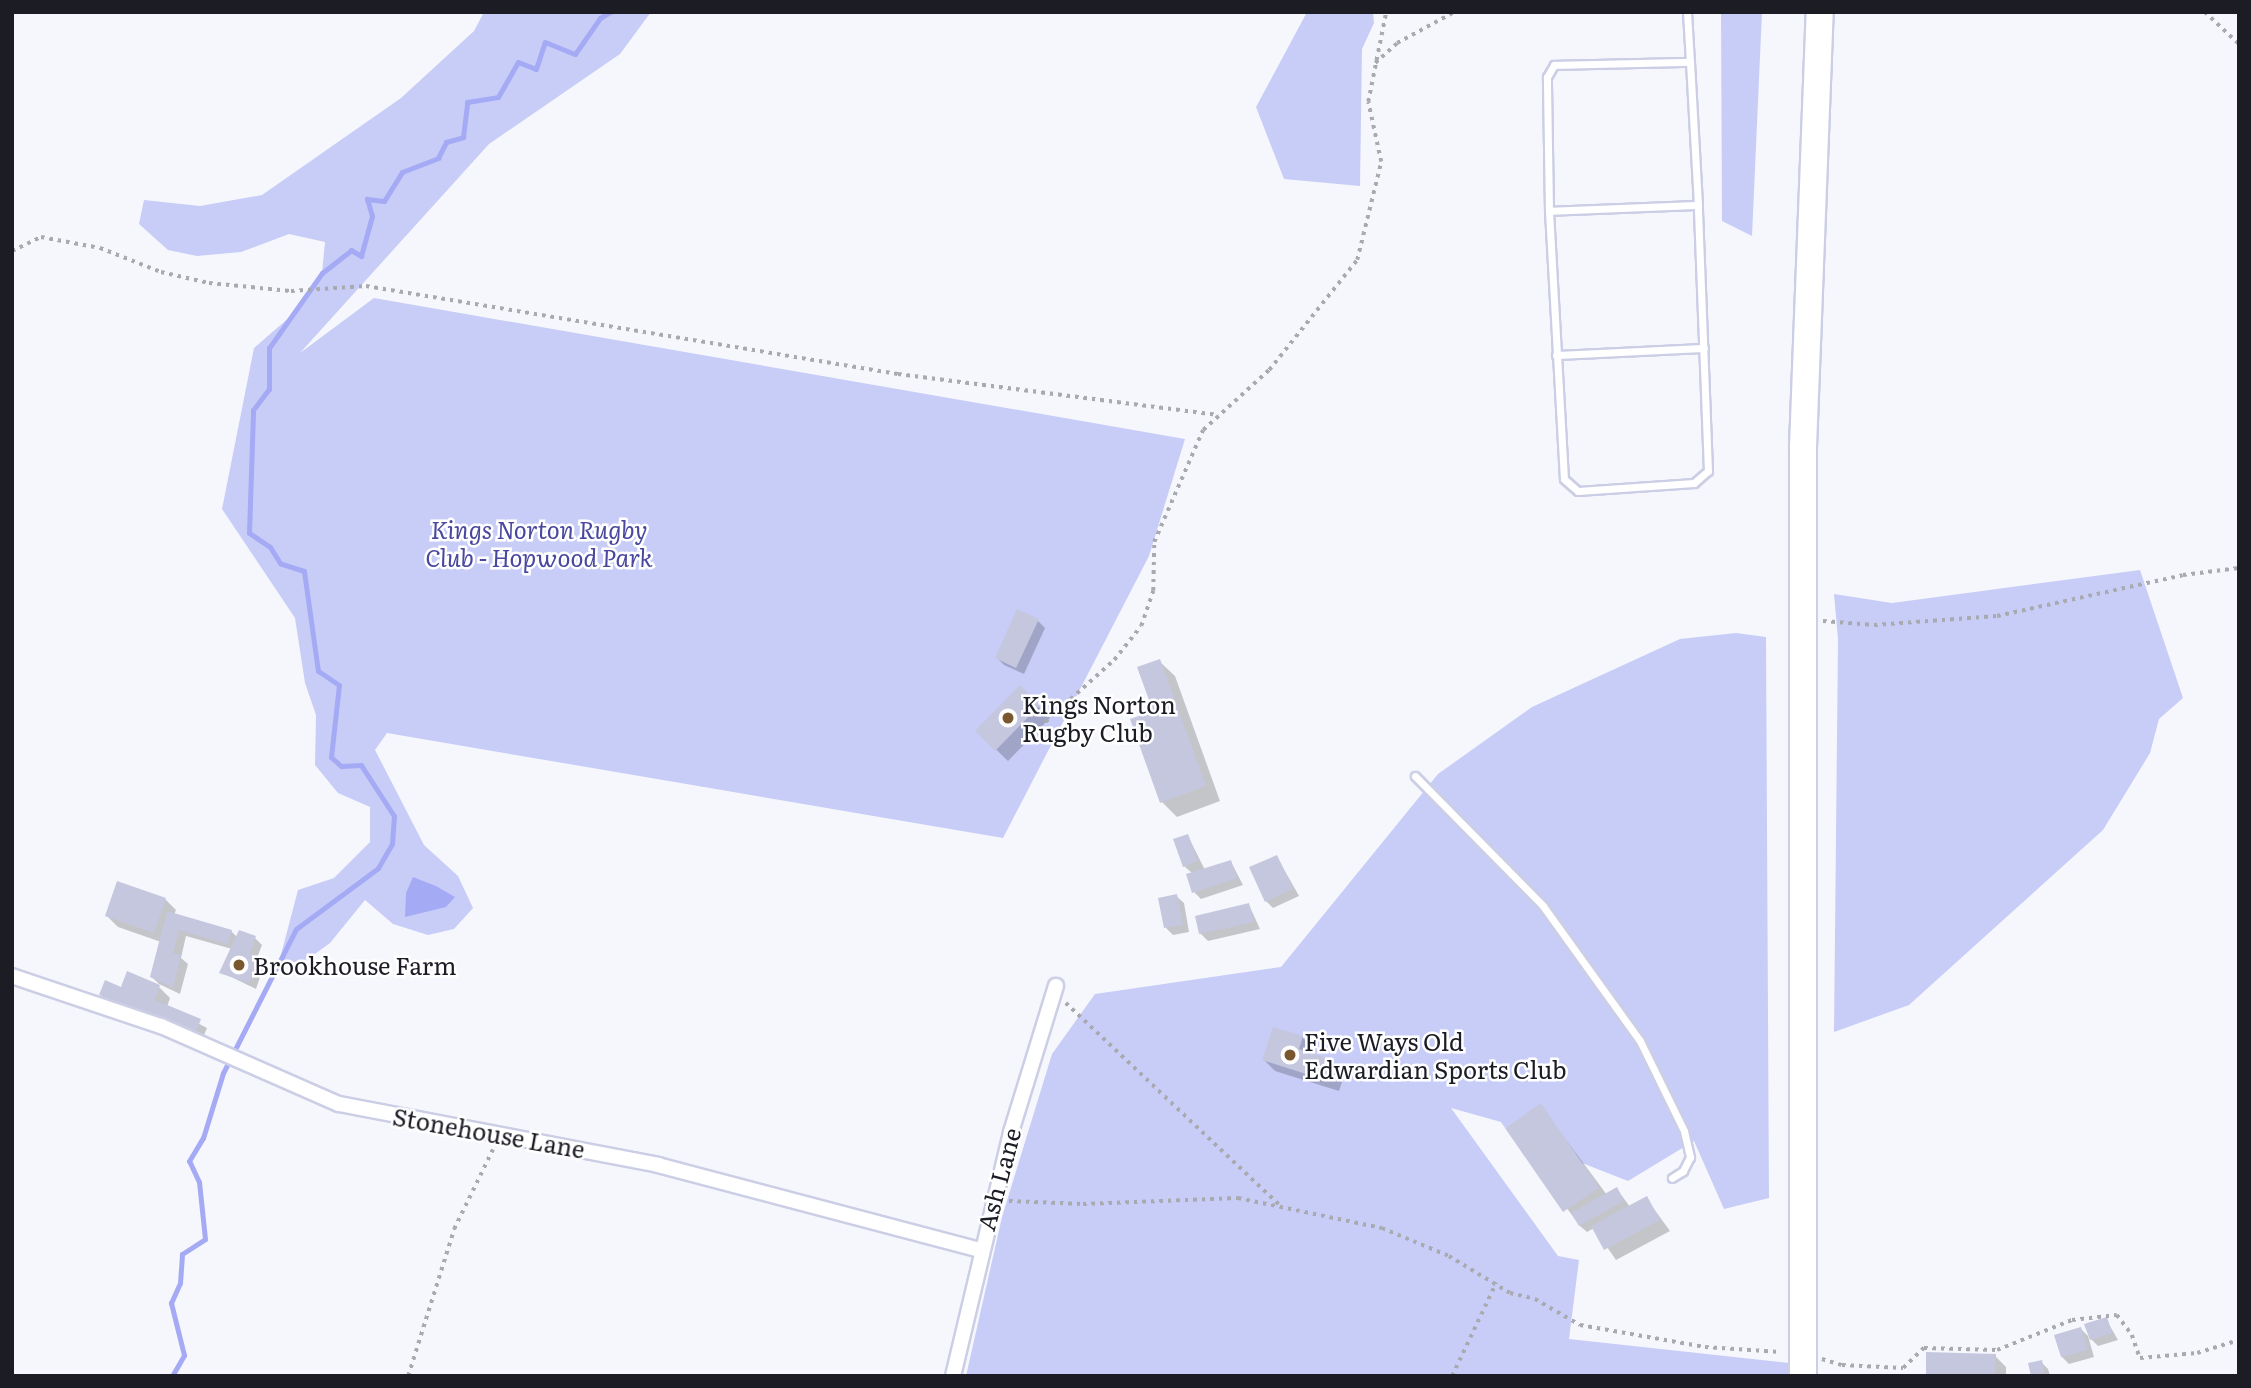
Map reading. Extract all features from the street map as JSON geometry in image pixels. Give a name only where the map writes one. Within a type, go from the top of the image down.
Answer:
[{"type":"highway","points":[[1803,1364],[1800,872],[1805,619],[1804,447],[1820,12]]},
{"type":"street","name":"Stonehouse Lane","points":[[12,976],[162,1026],[339,1104],[658,1165],[979,1250]]},
{"type":"street","name":"Ash Lane","points":[[953,1376],[979,1250],[1031,1058],[1056,986]]},
{"type":"lane","points":[[1687,12],[1690,62],[1698,205],[1708,471],[1694,483],[1578,491],[1564,480],[1549,211],[1547,77],[1554,65],[1690,62]]},
{"type":"lane","points":[[1549,211],[1698,205]]},
{"type":"lane","points":[[1556,355],[1704,348]]},
{"type":"lane","points":[[1415,776],[1542,906],[1640,1041],[1684,1131],[1690,1157],[1683,1171],[1672,1178]]},
{"type":"path","points":[[1045,722],[1135,636],[1153,591],[1154,542],[1188,459],[1203,430],[1269,370],[1357,260],[1381,162],[1368,102],[1386,12]]},
{"type":"path","points":[[1374,65],[1397,43],[1454,12]]},
{"type":"path","points":[[2205,12],[2239,44]]},
{"type":"path","points":[[12,251],[41,237],[100,248],[161,272],[209,283],[291,291],[366,286],[898,374],[1218,415]]},
{"type":"path","points":[[1805,619],[1874,625],[1997,616],[2183,575],[2239,568]]},
{"type":"path","points":[[1056,986],[1072,1012],[1283,1208]]},
{"type":"path","points":[[408,1376],[454,1230],[492,1151],[496,1133]]},
{"type":"path","points":[[993,1199],[1083,1204],[1238,1198],[1382,1228],[1449,1256],[1580,1325],[1803,1364],[1903,1368],[1924,1348],[1997,1350],[2072,1320],[2117,1315],[2132,1335],[2140,1358],[2197,1353],[2239,1340]]},
{"type":"path","points":[[1452,1376],[1496,1283]]},
{"type":"green space","name":"Kings Norton Rugby Club - Hopwood Park","points":[[484,12],[651,12],[620,54],[489,144],[300,353],[374,298],[1185,439],[1149,556],[1003,838],[387,733],[375,750],[424,845],[458,876],[473,908],[454,929],[428,935],[393,924],[365,900],[330,943],[308,959],[278,966],[298,890],[334,878],[370,842],[370,807],[338,793],[315,765],[316,715],[305,683],[295,618],[222,509],[254,348],[292,315],[322,273],[325,242],[289,234],[241,252],[197,256],[168,250],[139,224],[144,200],[200,206],[262,195],[401,98],[474,31]]},
{"type":"green space","points":[[1307,12],[1373,12],[1374,23],[1362,49],[1360,186],[1284,179],[1256,107]]},
{"type":"green space","points":[[1721,12],[1762,12],[1752,236],[1722,221]]},
{"type":"green space","points":[[2140,570],[2183,698],[2159,719],[2150,753],[2103,830],[1909,1005],[1834,1032],[1838,639],[1834,594],[1892,603]]},
{"type":"green space","points":[[1736,633],[1766,637],[1769,1198],[1724,1209],[1694,1141],[1628,1181],[1582,1163],[1541,1104],[1505,1128],[1501,1122],[1451,1108],[1558,1256],[1579,1260],[1569,1339],[1790,1363],[1789,1376],[966,1376],[1002,1217],[1052,1054],[1095,994],[1281,967],[1438,774],[1532,707],[1680,639]]},
{"type":"water","points":[[413,877],[455,897],[446,907],[405,917],[406,893]]},
{"type":"building","points":[[1017,609],[1039,619],[1016,668],[995,658]]},
{"type":"building","points":[[1160,659],[1206,786],[1160,803],[1130,719],[1153,711],[1137,667]]},
{"type":"building","name":"Kings Norton Rugby Club","points":[[1020,685],[1040,705],[995,751],[975,731]]},
{"type":"building","points":[[1188,834],[1198,861],[1183,867],[1173,839]]},
{"type":"building","points":[[1277,855],[1293,889],[1265,902],[1249,867]]},
{"type":"building","points":[[1231,860],[1237,878],[1192,893],[1186,874]]},
{"type":"building","points":[[117,881],[166,898],[154,933],[105,916]]},
{"type":"building","points":[[1177,894],[1183,925],[1164,928],[1158,898]]},
{"type":"building","points":[[1249,903],[1254,922],[1199,934],[1195,916]]},
{"type":"building","points":[[167,911],[232,930],[228,944],[179,930],[173,953],[181,955],[173,988],[150,977]]},
{"type":"building","name":"Brookhouse Farm","points":[[239,930],[256,936],[250,954],[258,956],[249,983],[219,973]]},
{"type":"building","points":[[127,971],[160,985],[155,1000],[201,1019],[196,1032],[99,995],[105,980],[121,987]]},
{"type":"building","name":"Five Ways Old Edwardian Sports Club","points":[[1273,1027],[1303,1036],[1299,1049],[1334,1060],[1328,1081],[1262,1060]]},
{"type":"building","points":[[1541,1103],[1599,1188],[1563,1212],[1505,1128]]},
{"type":"building","points":[[1617,1187],[1624,1201],[1579,1226],[1571,1213]]},
{"type":"building","points":[[1647,1196],[1660,1220],[1604,1250],[1591,1226]]},
{"type":"building","points":[[2107,1317],[2112,1333],[2090,1340],[2084,1324]]},
{"type":"building","points":[[2081,1327],[2088,1350],[2061,1357],[2054,1335]]},
{"type":"building","points":[[1926,1352],[1996,1354],[1995,1376],[1926,1374]]},
{"type":"building","points":[[2042,1360],[2045,1376],[2031,1376],[2028,1363]]},
{"type":"waterway","points":[[172,1376],[184,1355],[171,1303],[180,1283],[182,1254],[205,1239],[199,1182],[189,1161],[203,1138],[223,1073],[296,929],[378,868],[392,844],[394,816],[361,765],[341,766],[331,757],[339,685],[318,671],[304,571],[280,563],[270,547],[249,533],[253,410],[269,389],[269,348],[322,273],[351,250],[361,256],[372,216],[367,199],[384,201],[402,172],[438,158],[446,142],[463,137],[467,102],[498,97],[518,62],[536,69],[545,42],[575,54],[600,18],[610,12]]},
{"type":"place","name":"Kings Norton Rugby Club","points":[[1008,718]]},
{"type":"place","name":"Brookhouse Farm","points":[[239,965]]},
{"type":"place","name":"Five Ways Old Edwardian Sports Club","points":[[1290,1055]]}]
